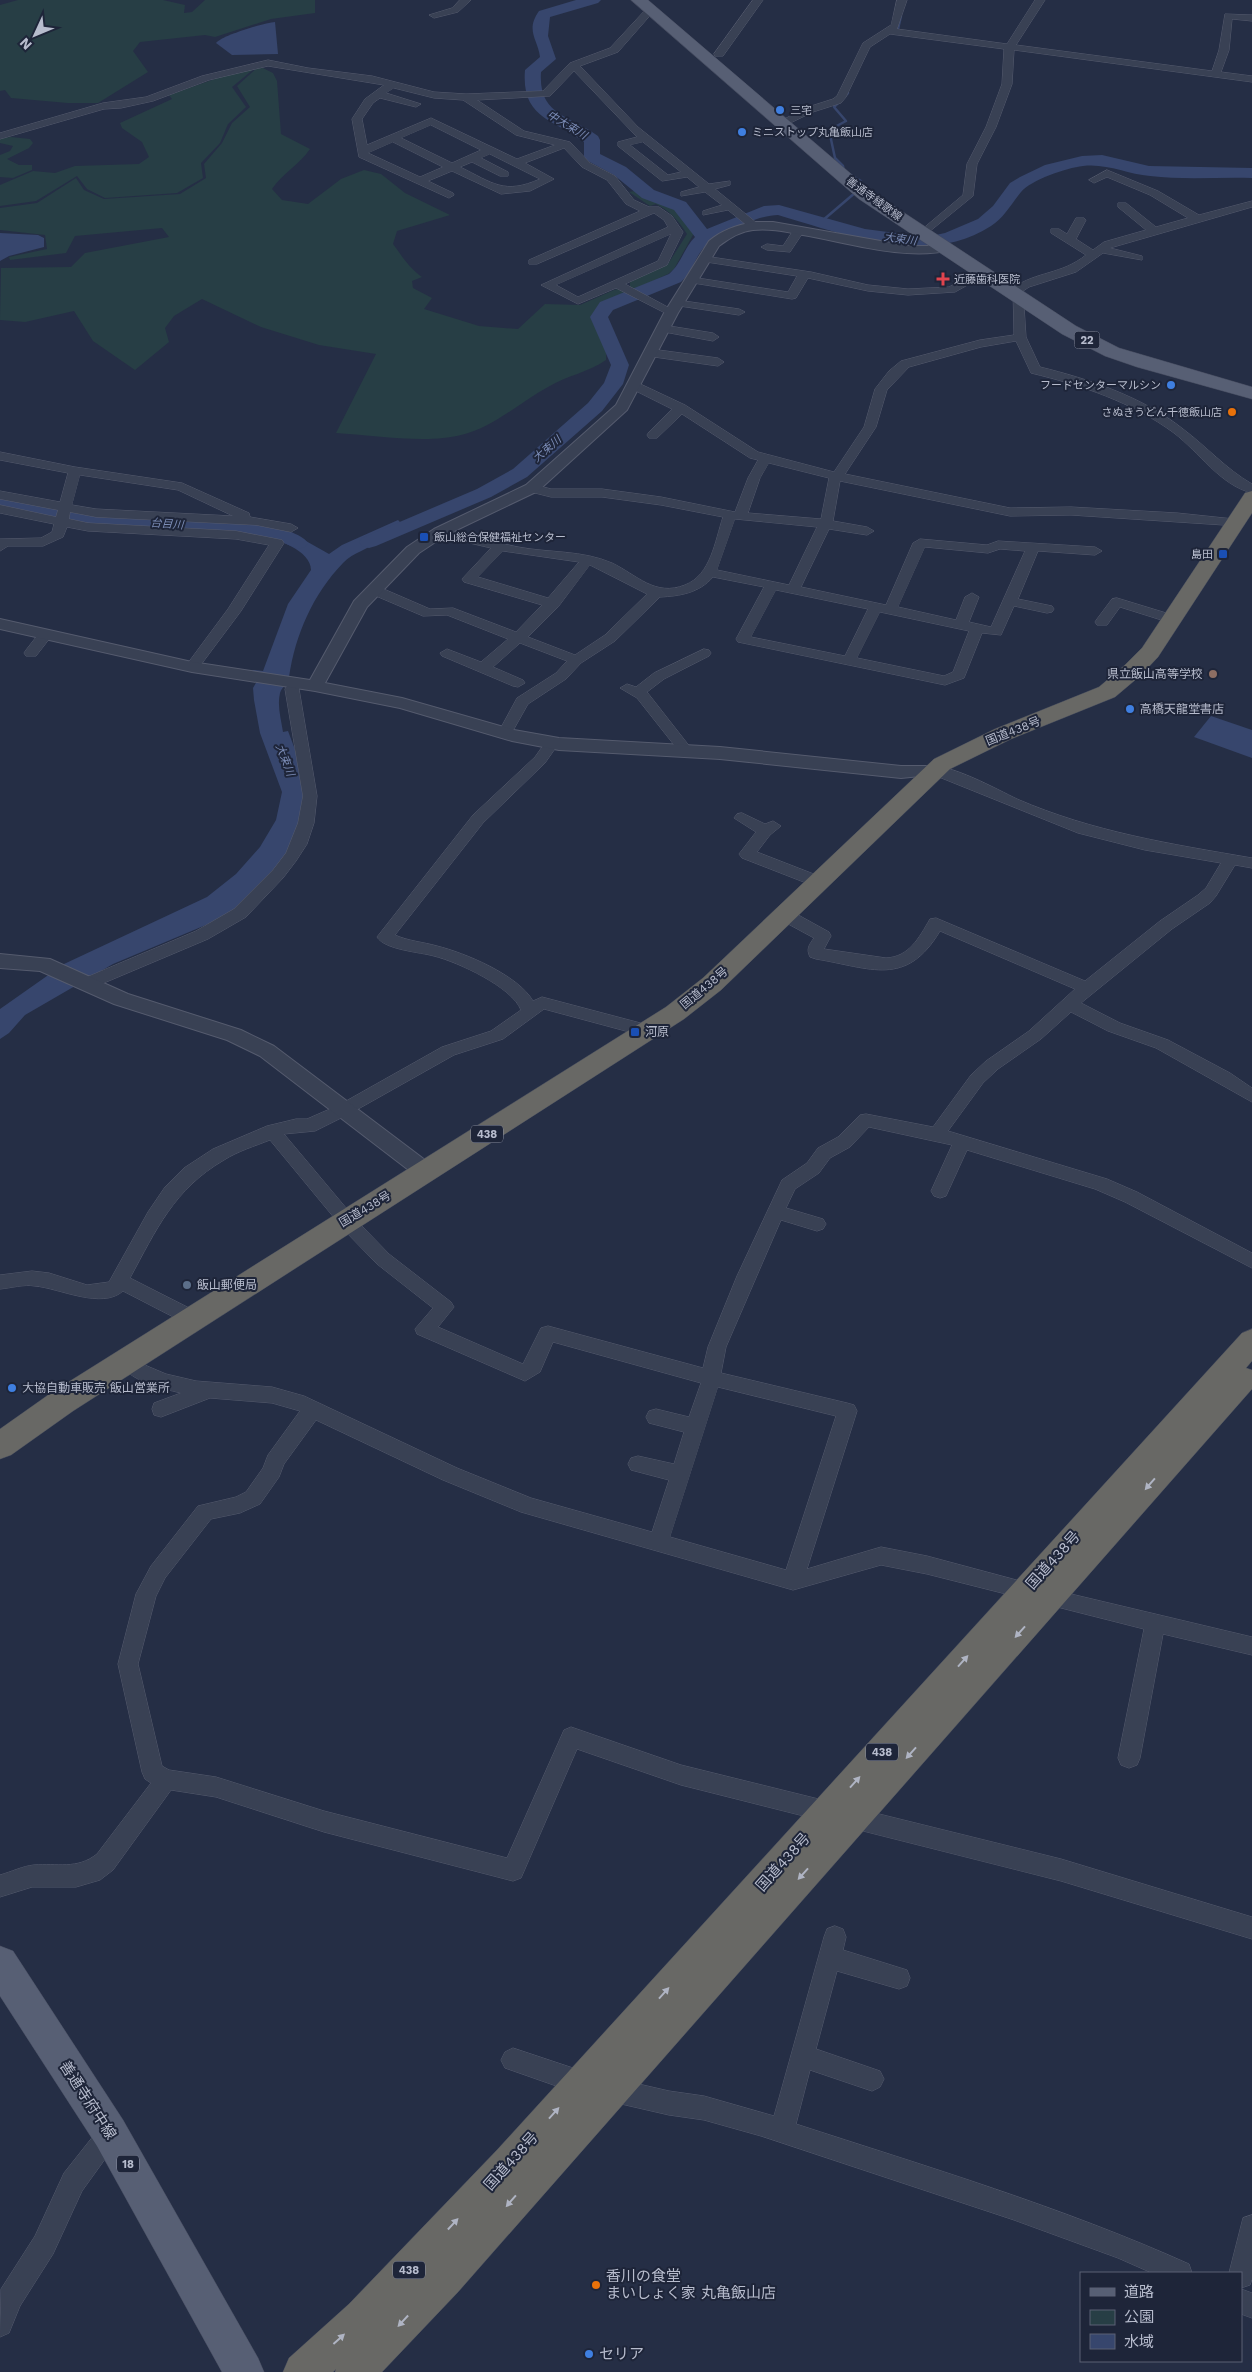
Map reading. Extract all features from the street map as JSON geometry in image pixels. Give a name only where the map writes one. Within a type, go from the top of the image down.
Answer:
[{"type":"highway","name":"国道438号","points":[[0,1446],[30,1422],[194,1319],[346,1220],[426,1172],[648,1031],[712,984],[934,770],[973,747],[1107,692],[1133,670],[1150,652],[1170,619],[1252,498]]},
{"type":"highway","name":"国道438号","points":[[1038,1594],[1252,1341]]},
{"type":"highway","name":"国道438号","points":[[303,2372],[363,2318],[418,2261],[596,2086],[1038,1594],[1252,1368]]},
{"type":"highway","name":"国道438号","points":[[354,2372],[444,2278],[596,2086]]},
{"type":"main road","name":"善通寺綾歌線","points":[[645,5],[865,194],[1069,330],[1112,352],[1185,375],[1252,392]]},
{"type":"main road","name":"善通寺府中線","points":[[0,1964],[110,2133],[244,2372]]},
{"type":"street","points":[[434,15],[455,10],[466,0]]},
{"type":"street","points":[[719,54],[758,0]]},
{"type":"street","points":[[782,123],[809,110],[837,101],[841,97],[866,45],[892,31],[896,26],[902,0]]},
{"type":"street","points":[[316,686],[349,622],[360,605],[413,550],[440,532],[532,488],[622,407],[674,308],[704,258],[714,244],[722,237],[752,224],[909,250],[934,250],[935,240],[968,196],[972,164],[991,127],[1007,84],[1009,48],[1040,0]]},
{"type":"street","points":[[0,136],[103,106],[121,105],[149,99],[206,78],[263,64],[359,77],[434,95],[466,97],[540,94],[551,91],[574,65],[614,50],[645,5]]},
{"type":"street","points":[[1216,72],[1224,50],[1228,16],[1252,18]]},
{"type":"street","points":[[892,31],[1009,48],[1216,72],[1252,79]]},
{"type":"street","points":[[574,65],[644,138],[752,224]]},
{"type":"street","points":[[391,85],[369,101],[357,119],[363,155],[449,195]]},
{"type":"street","points":[[378,94],[416,104]]},
{"type":"street","points":[[466,97],[520,132],[566,144],[586,165],[611,178],[630,202],[648,211]]},
{"type":"street","points":[[363,151],[431,121],[549,179],[526,189],[501,191],[393,138]]},
{"type":"street","points":[[644,138],[622,144],[666,179],[688,173]]},
{"type":"street","points":[[516,163],[566,144]]},
{"type":"street","points":[[420,181],[490,150]]},
{"type":"street","points":[[472,158],[504,174]]},
{"type":"street","points":[[1094,180],[1106,173],[1154,193],[1196,219]]},
{"type":"street","points":[[685,194],[726,183]]},
{"type":"street","points":[[1252,204],[1108,244],[1072,270],[1035,278],[1016,290],[1020,337],[1034,370],[1084,383],[1128,403],[1175,428],[1236,480],[1252,490]]},
{"type":"street","points":[[1122,205],[1154,231]]},
{"type":"street","points":[[708,213],[731,206]]},
{"type":"street","points":[[533,262],[648,211],[655,209],[668,218],[677,232],[663,262],[620,286],[578,301],[547,285],[674,228]]},
{"type":"street","points":[[1227,212],[1252,216]]},
{"type":"street","points":[[1070,240],[1080,220]]},
{"type":"street","points":[[767,247],[786,250],[798,231]]},
{"type":"street","points":[[1055,231],[1070,240],[1096,251],[1138,258]]},
{"type":"street","points":[[563,249],[593,265]]},
{"type":"street","points":[[704,258],[908,292],[951,290],[983,273]]},
{"type":"street","points":[[691,280],[792,296],[804,274]]},
{"type":"street","points":[[834,293],[846,283]]},
{"type":"street","points":[[620,286],[642,298],[674,308],[738,315],[754,290]]},
{"type":"street","points":[[663,329],[713,337]]},
{"type":"street","points":[[793,590],[827,520],[830,490],[836,476],[870,427],[881,389],[905,364],[980,344],[1020,337]]},
{"type":"street","points":[[650,353],[677,363],[718,362]]},
{"type":"street","points":[[634,385],[681,408],[754,455],[836,476],[1010,512],[1071,511],[1177,517],[1234,523]]},
{"type":"street","points":[[653,435],[681,408]]},
{"type":"street","points":[[0,456],[75,472],[159,482],[182,487],[256,521]]},
{"type":"street","points":[[440,532],[500,546],[588,559],[609,567],[639,586],[656,593],[676,593],[704,582],[735,515],[765,459]]},
{"type":"street","points":[[0,546],[4,542],[48,541],[58,534],[75,472]]},
{"type":"street","points":[[532,488],[551,493],[602,493],[661,501],[735,515],[824,524],[867,531]]},
{"type":"street","points":[[0,495],[63,513],[88,527],[236,535],[267,539],[278,543],[234,611],[192,667]]},
{"type":"street","points":[[0,509],[256,521],[284,527],[267,539]]},
{"type":"street","points":[[849,661],[883,609],[920,543],[988,549],[998,546],[1096,551]]},
{"type":"street","points":[[500,546],[469,580],[553,604]]},
{"type":"street","points":[[710,572],[996,632],[1033,548]]},
{"type":"street","points":[[483,668],[519,638],[553,604],[588,559]]},
{"type":"street","points":[[772,585],[743,639],[945,681],[959,675],[977,628]]},
{"type":"street","points":[[374,590],[428,613],[448,610],[576,660]]},
{"type":"street","points":[[505,733],[522,701],[561,676],[576,660],[610,638],[656,593]]},
{"type":"street","points":[[961,625],[972,597]]},
{"type":"street","points":[[1010,601],[1047,609]]},
{"type":"street","points":[[1102,622],[1117,602],[1170,619]]},
{"type":"street","points":[[0,624],[192,667],[316,686],[402,703],[505,733],[552,743],[687,752],[900,772],[934,770],[958,778],[1021,808],[1085,830],[1127,841],[1252,863]]},
{"type":"street","points":[[31,653],[45,635]]},
{"type":"street","points":[[447,653],[518,683]]},
{"type":"street","points":[[687,752],[642,695],[632,691],[704,653]]},
{"type":"street","points":[[84,983],[202,934],[240,913],[267,886],[291,857],[299,844],[306,823],[310,796],[292,683]]},
{"type":"street","points":[[530,1012],[524,998],[502,981],[443,952],[404,946],[385,937],[478,820],[540,760],[552,743]]},
{"type":"street","points":[[742,818],[769,828],[747,854],[819,882]]},
{"type":"street","points":[[937,1134],[977,1080],[992,1065],[1035,1035],[1087,988],[1166,924],[1204,899],[1231,859]]},
{"type":"street","points":[[784,915],[823,936],[816,947],[816,953],[890,964],[904,961],[914,953],[936,922],[1087,988]]},
{"type":"street","points":[[0,961],[42,964],[121,999],[234,1035],[267,1051],[426,1172]]},
{"type":"street","points":[[0,1282],[32,1278],[49,1280],[87,1292],[115,1288],[154,1217],[171,1192],[190,1173],[219,1154],[273,1131],[296,1125],[309,1126],[345,1109],[448,1051],[497,1035],[542,1003],[648,1031]]},
{"type":"street","points":[[1069,1004],[1114,1027],[1170,1048],[1224,1077],[1252,1096]]},
{"type":"street","points":[[658,1543],[711,1378],[717,1347],[788,1185],[813,1168],[824,1153],[844,1142],[866,1120],[937,1134],[1101,1184],[1131,1197],[1251,1258]]},
{"type":"street","points":[[273,1131],[282,1145],[296,1159],[346,1220],[383,1258],[445,1307],[424,1329],[525,1373],[533,1368],[548,1333],[711,1378],[847,1411],[793,1581]]},
{"type":"street","points":[[940,1191],[962,1141]]},
{"type":"street","points":[[767,1230],[775,1232],[797,1192],[818,1176]]},
{"type":"street","points":[[785,1215],[817,1224]]},
{"type":"street","points":[[119,1281],[194,1319]]},
{"type":"street","points":[[127,1360],[140,1372],[163,1381],[210,1390],[272,1395],[304,1404],[335,1421],[489,1492],[528,1506],[793,1581],[824,1574],[881,1556],[927,1565],[1155,1624],[1252,1646]]},
{"type":"street","points":[[160,1409],[210,1390]]},
{"type":"street","points":[[313,1408],[253,1498],[240,1505],[205,1512],[195,1522],[158,1572],[146,1594],[128,1664],[153,1772],[166,1780],[188,1779],[257,1798],[295,1814],[513,1870],[571,1737],[681,1775],[1061,1870],[1252,1928]]},
{"type":"street","points":[[656,1417],[696,1427]]},
{"type":"street","points":[[638,1464],[680,1474]]},
{"type":"street","points":[[1129,1758],[1155,1624]]},
{"type":"street","points":[[0,1886],[32,1876],[76,1876],[92,1872],[105,1862],[166,1780]]},
{"type":"street","points":[[782,2131],[832,1947],[899,1978]]},
{"type":"street","points":[[803,2056],[872,2080]]},
{"type":"street","points":[[513,2060],[596,2086],[669,2103],[704,2108],[782,2131],[1014,2208],[1122,2247],[1178,2272]]},
{"type":"street","points":[[0,2324],[10,2298],[44,2245],[73,2182],[110,2133]]},
{"type":"street","points":[[1242,2272],[1252,2227]]},
{"type":"green space","points":[[18,0],[163,0],[185,5],[184,13],[192,12],[205,0],[315,0],[315,13],[271,19],[215,37],[205,35],[140,42],[133,51],[148,72],[98,103],[68,103],[11,98],[5,90],[0,91],[0,5]]},
{"type":"green space","points":[[259,66],[273,73],[277,81],[281,134],[310,149],[272,189],[282,200],[308,204],[341,179],[364,170],[381,174],[405,193],[450,215],[397,231],[393,244],[409,266],[422,277],[412,281],[413,288],[432,298],[424,309],[479,326],[518,329],[545,304],[580,305],[614,290],[630,286],[630,282],[668,264],[687,234],[677,220],[666,210],[656,204],[650,206],[629,192],[634,191],[670,204],[678,210],[694,233],[674,269],[668,274],[604,304],[594,315],[611,346],[606,353],[606,360],[548,387],[484,427],[473,432],[447,438],[416,439],[336,433],[376,354],[319,345],[261,327],[202,299],[174,316],[165,328],[169,342],[135,370],[93,341],[74,311],[25,322],[0,320],[1,268],[71,267],[85,253],[169,237],[162,228],[75,236],[66,253],[10,260],[9,257],[47,249],[45,235],[0,230],[0,208],[37,203],[76,178],[84,190],[104,199],[180,194],[206,178],[204,164],[222,143],[232,123],[250,107],[237,86]]},
{"type":"green space","points":[[255,68],[232,87],[246,107],[228,124],[220,143],[201,163],[203,178],[177,193],[105,198],[87,189],[77,176],[36,201],[0,206],[0,185],[33,171],[55,173],[75,166],[139,164],[149,157],[142,142],[122,128],[120,123],[172,99],[169,95],[232,73]]},
{"type":"green space","points":[[0,138],[30,139],[33,143],[29,148],[7,159],[19,165],[32,165],[32,170],[13,178],[0,177],[0,155],[10,151],[13,146],[0,143]]},
{"type":"water","points":[[275,22],[278,54],[232,55],[216,43],[234,33]]},
{"type":"water","points":[[0,233],[38,235],[44,238],[44,247],[9,256],[0,261]]},
{"type":"water","points":[[398,520],[408,530],[386,540],[382,539],[347,559],[332,575],[314,602],[301,631],[288,679],[280,693],[279,703],[283,732],[288,731],[299,760],[304,791],[303,808],[294,843],[281,862],[232,911],[213,922],[113,964],[25,1015],[9,1033],[0,1039],[0,1009],[64,964],[207,897],[236,874],[260,847],[276,820],[282,792],[260,733],[254,700],[253,688],[261,674],[250,672],[253,670],[263,671],[288,604],[311,570],[305,557],[292,546],[260,535],[268,526],[290,532],[329,554],[342,545]]},
{"type":"water","points":[[1211,716],[1252,730],[1252,758],[1194,737]]},
{"type":"waterway","name":"中大束川","points":[[593,0],[544,14],[542,17],[541,36],[548,59],[533,70],[533,85],[537,101],[550,116],[592,140],[592,156],[620,171],[648,194],[680,206],[705,238]]},
{"type":"waterway","points":[[892,32],[898,29],[901,16]]},
{"type":"waterway","points":[[848,93],[834,107],[846,121],[829,130],[835,158],[843,166],[844,171],[861,181]]},
{"type":"waterway","name":"大束川","points":[[705,238],[730,224],[770,210],[779,210],[864,234],[926,242],[949,238],[984,223],[999,210],[1016,187],[1026,181],[1051,169],[1082,161],[1102,160],[1149,171],[1252,173]]},
{"type":"waterway","points":[[822,221],[856,192]]},
{"type":"waterway","name":"大束川","points":[[369,542],[484,493],[520,473],[595,407],[613,384],[620,365],[599,317],[606,306],[675,278],[686,266],[693,250],[705,238]]},
{"type":"waterway","name":"台目川","points":[[0,502],[98,520],[258,530],[281,534],[298,543]]},
{"type":"place","name":"三宅","points":[[780,110]]},
{"type":"place","name":"ミニストップ丸亀飯山店","points":[[742,132]]},
{"type":"place","name":"近藤歯科医院","points":[[943,279]]},
{"type":"place","name":"フードセンターマルシン","points":[[1171,385]]},
{"type":"place","name":"さぬきうどん千徳飯山店","points":[[1232,412]]},
{"type":"place","name":"飯山総合保健福祉センター","points":[[424,537]]},
{"type":"place","name":"島田","points":[[1223,554]]},
{"type":"place","name":"県立飯山高等学校","points":[[1213,674]]},
{"type":"place","name":"高橋天龍堂書店","points":[[1130,709]]},
{"type":"place","name":"河原","points":[[635,1032]]},
{"type":"place","name":"飯山郵便局","points":[[187,1285]]},
{"type":"place","name":"大協自動車販売 飯山営業所","points":[[12,1388]]},
{"type":"place","name":"香川の食堂 まいしょく家 丸亀飯山店","points":[[596,2285]]},
{"type":"place","name":"セリア","points":[[589,2354]]}]
